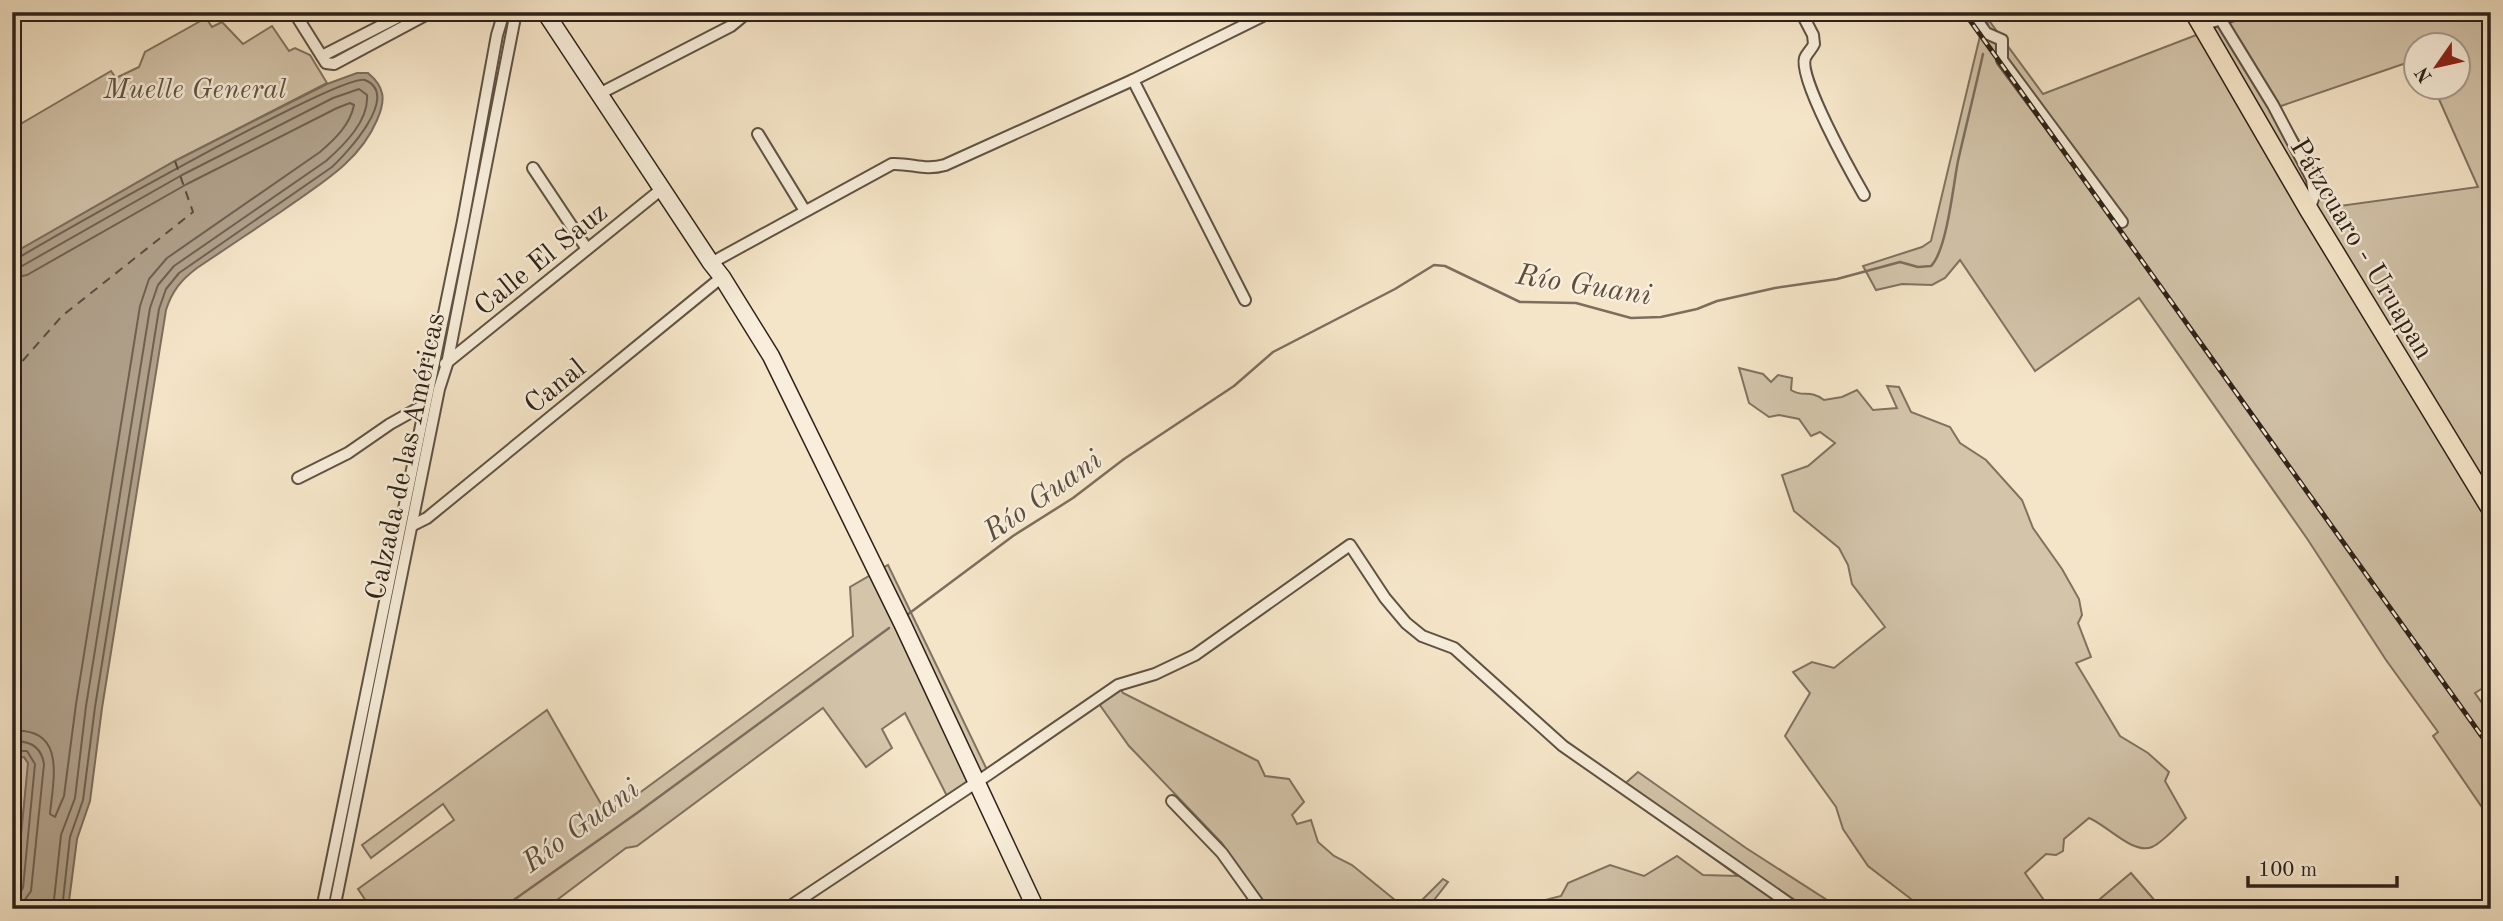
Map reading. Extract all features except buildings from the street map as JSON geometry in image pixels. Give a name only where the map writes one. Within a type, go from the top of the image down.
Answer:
[{"type":"main road","points":[[545,12],[722,277],[771,356],[1036,909]]},
{"type":"main road","name":"Pátzcuaro - Uruapan","points":[[2198,19],[2309,211],[2491,509]]},
{"type":"street","points":[[294,12],[326,62],[334,64],[428,13]]},
{"type":"street","points":[[322,56],[408,12]]},
{"type":"street","name":"Calzada de las Américas","points":[[322,909],[335,873],[385,634],[424,405],[463,221],[497,35],[504,12]]},
{"type":"street","name":"Calzada de las Américas","points":[[385,634],[413,525],[439,389],[447,364],[516,12]]},
{"type":"street","points":[[599,94],[731,26],[748,12]]},
{"type":"street","points":[[711,263],[892,164],[902,163],[925,169],[945,164],[1133,80],[1248,17],[1271,12]]},
{"type":"street","points":[[1801,12],[1813,35],[1814,44],[1805,58],[1806,75],[1826,125],[1864,195]]},
{"type":"street","points":[[1971,12],[1986,33],[1997,37],[2003,44],[2003,60],[2122,222]]},
{"type":"street","points":[[2198,19],[2244,12]]},
{"type":"street","points":[[2219,16],[2287,128],[2312,179],[2314,195],[2309,211]]},
{"type":"street","points":[[1133,80],[1245,300]]},
{"type":"street","points":[[758,134],[805,211]]},
{"type":"street","points":[[533,169],[587,249]]},
{"type":"street","name":"Calle El Sauz","points":[[447,364],[663,188]]},
{"type":"street","name":"Canal","points":[[413,525],[427,518],[722,277]]},
{"type":"street","points":[[434,360],[447,364]]},
{"type":"street","points":[[298,478],[348,453],[424,405]]},
{"type":"street","points":[[786,909],[1118,685],[1155,674],[1195,655],[1350,545],[1385,598],[1406,623],[1422,636],[1454,648],[1563,746],[1797,909]]},
{"type":"street","points":[[1172,802],[1223,853],[1262,909]]},
{"type":"street","name":"Calzada de las Américas","points":[[334,909],[335,873]]},
{"type":"green space","points":[[2256,12],[2491,12],[2491,683],[2475,693],[2491,716],[2491,815],[2488,816],[2433,736],[2438,732],[2386,660],[2308,540],[2139,298],[2035,371],[1960,260],[1945,278],[1932,285],[1902,284],[1876,290],[1863,266],[1922,247],[1931,241],[1985,15],[2043,94]],"holes":[[[2402,32],[2472,32],[2472,102],[2440,102],[2478,187],[2340,206],[2278,107],[2402,64]]]},
{"type":"green space","name":"Muelle General","points":[[206,18],[212,27],[222,22],[243,44],[272,26],[289,51],[295,48],[310,55],[327,83],[175,161],[12,254],[12,129],[111,71],[116,78],[139,67],[145,52]]},
{"type":"green space","points":[[1739,368],[1763,374],[1771,382],[1778,375],[1792,378],[1791,390],[1815,395],[1824,400],[1842,397],[1857,390],[1873,410],[1897,408],[1887,386],[1899,387],[1911,412],[1950,427],[1960,443],[1986,460],[2022,500],[2033,528],[2079,599],[2082,615],[2078,623],[2091,657],[2076,663],[2120,736],[2148,753],[2169,772],[2165,781],[2186,818],[2170,834],[2152,847],[2137,847],[2089,818],[2064,839],[2063,851],[2056,855],[2046,854],[2025,873],[2050,909],[1929,909],[1911,899],[1868,866],[1843,829],[1836,807],[1785,736],[1810,693],[1793,672],[1812,662],[1834,668],[1885,627],[1852,584],[1848,565],[1839,548],[1794,511],[1782,475],[1808,466],[1835,443],[1820,432],[1811,436],[1799,419],[1779,415],[1769,417],[1749,403]]},
{"type":"green space","points":[[888,565],[989,774],[949,800],[905,713],[882,729],[892,748],[866,767],[823,708],[637,846],[626,848],[545,909],[355,909],[366,901],[358,889],[454,820],[443,804],[371,858],[362,845],[547,710],[608,816],[853,636],[850,587]]},
{"type":"green space","points":[[1118,685],[1123,693],[1258,761],[1265,776],[1289,779],[1304,802],[1292,815],[1297,824],[1311,820],[1318,842],[1334,856],[1352,865],[1406,909],[1264,909],[1222,843],[1129,746],[1097,701]]},
{"type":"green space","points":[[24,757],[28,763],[28,772],[12,909],[12,759]]},
{"type":"green space","points":[[1638,772],[1746,848],[1841,909],[1510,909],[1561,896],[1568,883],[1610,865],[1644,876],[1677,856],[1703,875],[1738,876],[1619,789]]},
{"type":"green space","points":[[2131,873],[2162,909],[2088,909]]},
{"type":"green space","points":[[1443,879],[1448,882],[1427,909],[1413,909]]},
{"type":"water","points":[[357,73],[368,73],[374,78],[381,89],[383,100],[377,120],[360,149],[323,182],[191,272],[168,303],[102,708],[90,801],[77,839],[68,909],[14,909],[28,763],[24,757],[12,759],[12,254],[175,161],[327,84]]},
{"type":"waterway","name":"Río Guani","points":[[1984,12],[1989,29]]},
{"type":"waterway","name":"Río Guani","points":[[907,615],[1013,536],[1073,498],[1124,459],[1234,386],[1273,352],[1395,289],[1434,265],[1445,266],[1520,302],[1576,303],[1631,318],[1661,317],[1697,309],[1717,301],[1775,288],[1837,279],[1900,262],[1918,267],[1931,266],[1937,258],[1945,232],[1958,161],[1983,54]]},
{"type":"waterway","name":"Río Guani","points":[[501,909],[889,628]]},
{"type":"ferry route","points":[[12,373],[62,316],[193,212],[175,161]]},
{"type":"railway","points":[[1964,12],[2491,749]]}]
